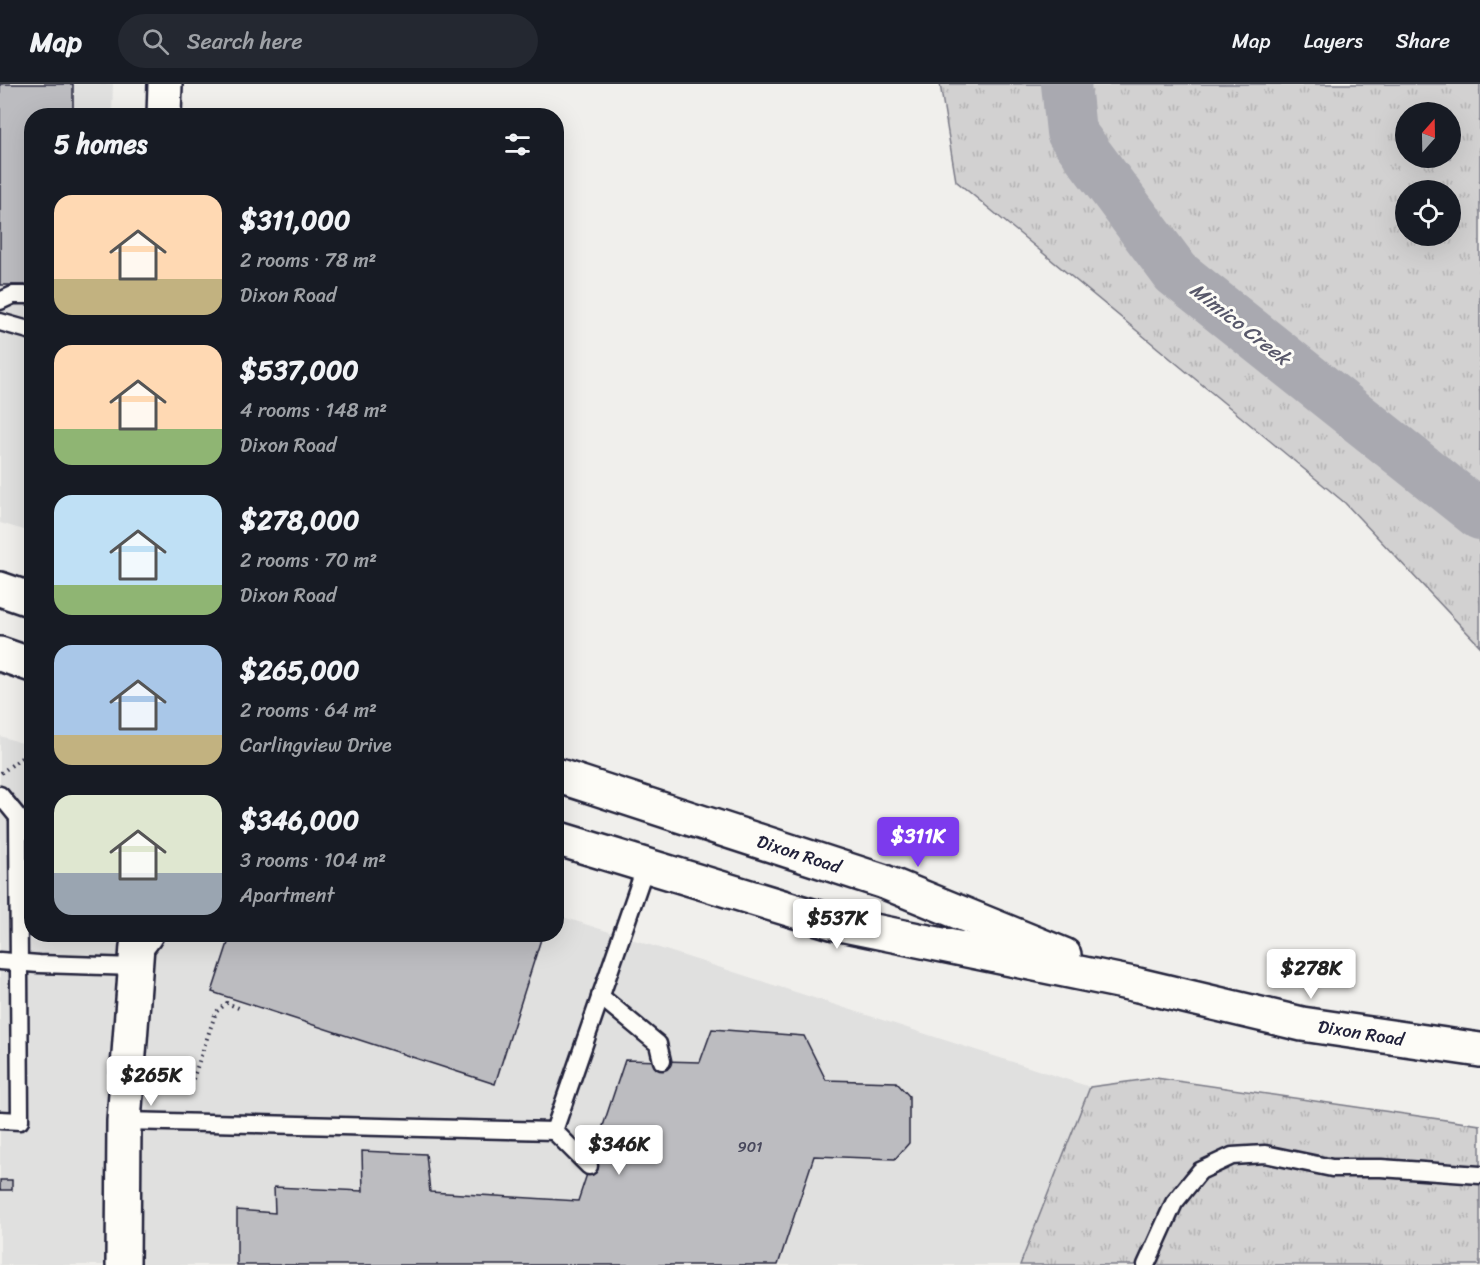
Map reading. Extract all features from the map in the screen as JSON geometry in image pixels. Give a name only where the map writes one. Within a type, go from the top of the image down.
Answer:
[{"type":"main road","points":[[164,108],[165,84]]},
{"type":"main road","points":[[0,578],[24,580]]},
{"type":"main road","points":[[0,589],[24,597]]},
{"type":"main road","points":[[0,654],[24,662]]},
{"type":"main road","name":"Dixon Road","points":[[564,778],[882,881],[1138,985]]},
{"type":"main road","name":"Dixon Road","points":[[564,840],[835,923],[1138,985],[1302,1024],[1480,1050]]},
{"type":"main road","points":[[123,1265],[124,1121],[137,945]]},
{"type":"lane","points":[[0,301],[13,295],[24,295]]},
{"type":"lane","points":[[0,322],[24,329]]},
{"type":"lane","points":[[0,795],[18,817],[20,1122],[0,1120]]},
{"type":"lane","points":[[554,1131],[646,865]]},
{"type":"lane","points":[[0,961],[19,962],[137,945]]},
{"type":"lane","points":[[600,996],[658,1044],[662,1061]]},
{"type":"lane","points":[[124,1121],[554,1131],[589,1166]]},
{"type":"lane","points":[[1146,1265],[1173,1203],[1200,1171],[1232,1156],[1265,1154],[1332,1168],[1382,1168],[1480,1175]]},
{"type":"path","points":[[0,773],[24,756]]},
{"type":"path","points":[[193,1079],[216,1012],[227,1003],[242,1009]]},
{"type":"shaded area","points":[[0,84],[113,84],[112,108],[24,108],[24,530],[0,523]]},
{"type":"shaded area","points":[[0,736],[24,744],[24,942],[564,942],[564,917],[1090,1087],[1020,1265],[0,1265]]},
{"type":"green space","points":[[940,84],[1480,84],[1480,646],[1345,503],[956,181]]},
{"type":"green space","points":[[1156,1078],[1480,1125],[1480,1265],[1020,1265],[1090,1087]]},
{"type":"building","points":[[0,84],[73,84],[73,108],[24,108],[24,285],[0,285]]},
{"type":"building","points":[[228,942],[540,942],[495,1084],[212,992]]},
{"type":"building","points":[[712,1029],[804,1036],[826,1080],[896,1082],[909,1096],[909,1143],[895,1159],[814,1156],[778,1265],[237,1265],[237,1210],[275,1213],[274,1187],[363,1191],[362,1151],[426,1154],[430,1192],[578,1201],[625,1060],[700,1062]]},
{"type":"building","points":[[0,1180],[12,1180],[12,1190],[0,1190]]},
{"type":"waterway","name":"Mimico Creek","points":[[1066,84],[1071,132],[1176,273],[1480,515]]}]
